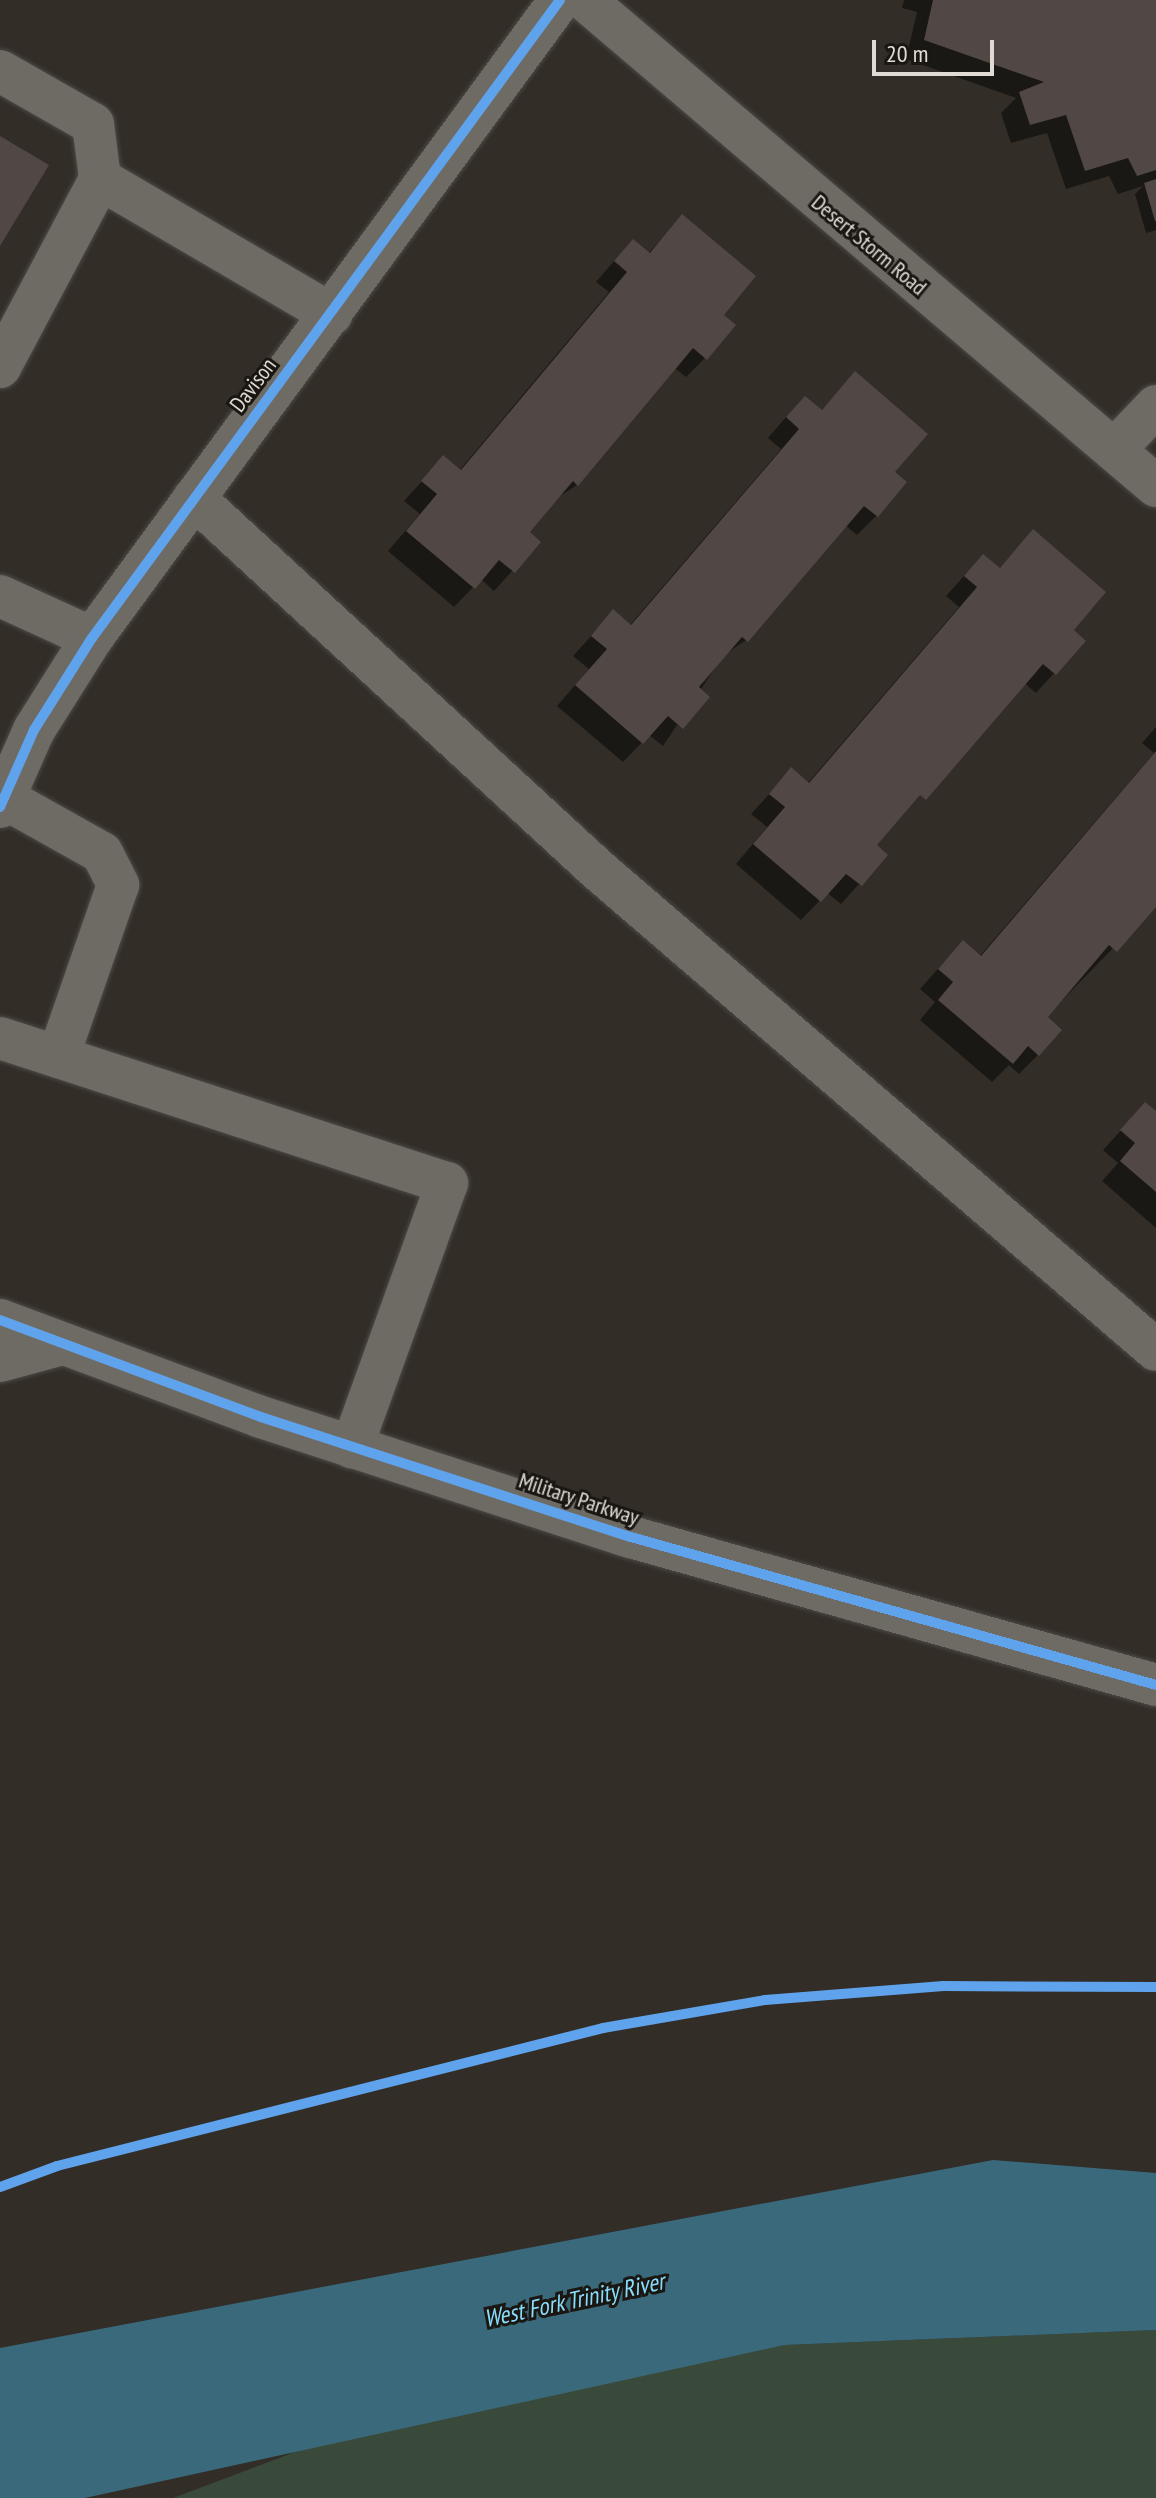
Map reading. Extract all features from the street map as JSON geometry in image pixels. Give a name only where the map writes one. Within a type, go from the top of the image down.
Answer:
[{"type":"street","name":"Davison","points":[[2,802],[34,730],[92,638],[560,0]]},
{"type":"street","name":"Desert Storm Road","points":[[585,0],[1156,486]]},
{"type":"street","points":[[0,71],[93,124],[100,179],[0,367]]},
{"type":"street","points":[[100,179],[331,314]]},
{"type":"street","points":[[1114,450],[1156,406]]},
{"type":"street","points":[[194,498],[597,869],[1156,1350]]},
{"type":"street","points":[[0,596],[92,638]]},
{"type":"street","points":[[2,802],[102,853],[118,885],[58,1057]]},
{"type":"street","points":[[0,1038],[447,1183],[352,1447]]},
{"type":"street","name":"Military Parkway","points":[[0,1320],[352,1447],[631,1537],[1156,1685]]},
{"type":"street","points":[[0,1361],[63,1344]]},
{"type":"green space","points":[[1156,2330],[1156,2498],[173,2498],[319,2443],[785,2345]]},
{"type":"water","name":"West Fork Trinity River","points":[[993,2160],[1156,2173],[1156,2330],[785,2345],[85,2498],[0,2498],[0,2348]]},
{"type":"building","points":[[933,0],[1156,0],[1156,170],[1137,176],[1128,158],[1085,171],[1066,115],[1030,125],[1019,92],[1044,82],[924,40]]},
{"type":"building","points":[[0,136],[49,165],[0,246]]},
{"type":"building","points":[[1156,179],[1156,221],[1155,221],[1144,183]]},
{"type":"building","points":[[682,214],[756,276],[724,315],[736,325],[707,360],[693,348],[578,486],[573,481],[530,532],[541,542],[515,573],[499,560],[475,589],[406,531],[437,494],[421,481],[443,455],[461,470],[627,272],[614,261],[633,239],[650,253]]},
{"type":"building","points":[[855,371],[928,434],[895,472],[907,482],[878,517],[864,506],[748,642],[742,637],[699,687],[710,697],[683,729],[668,716],[643,744],[575,685],[607,649],[591,636],[613,609],[631,625],[799,429],[786,417],[805,396],[822,410]]},
{"type":"building","points":[[1033,529],[1106,592],[1074,630],[1086,641],[1056,675],[1043,664],[926,800],[920,795],[877,845],[888,855],[862,886],[846,874],[821,902],[753,844],[785,807],[769,794],[791,767],[809,783],[977,587],[964,576],[983,554],[1000,568]]},
{"type":"building","points":[[1156,751],[1156,907],[1117,952],[1109,945],[1048,1017],[1062,1030],[1039,1056],[1028,1046],[1013,1064],[938,1000],[953,982],[938,969],[963,940],[981,956]]},
{"type":"building","points":[[1145,1102],[1156,1111],[1156,1192],[1120,1161],[1135,1143],[1120,1130]]},
{"type":"cycle path","points":[[0,807],[34,730],[92,638],[560,0]]},
{"type":"cycle path","points":[[0,1320],[261,1417],[631,1537],[1156,1685]]},
{"type":"cycle path","points":[[0,2187],[57,2166],[603,2028],[765,2000],[943,1986],[1156,1987]]}]
